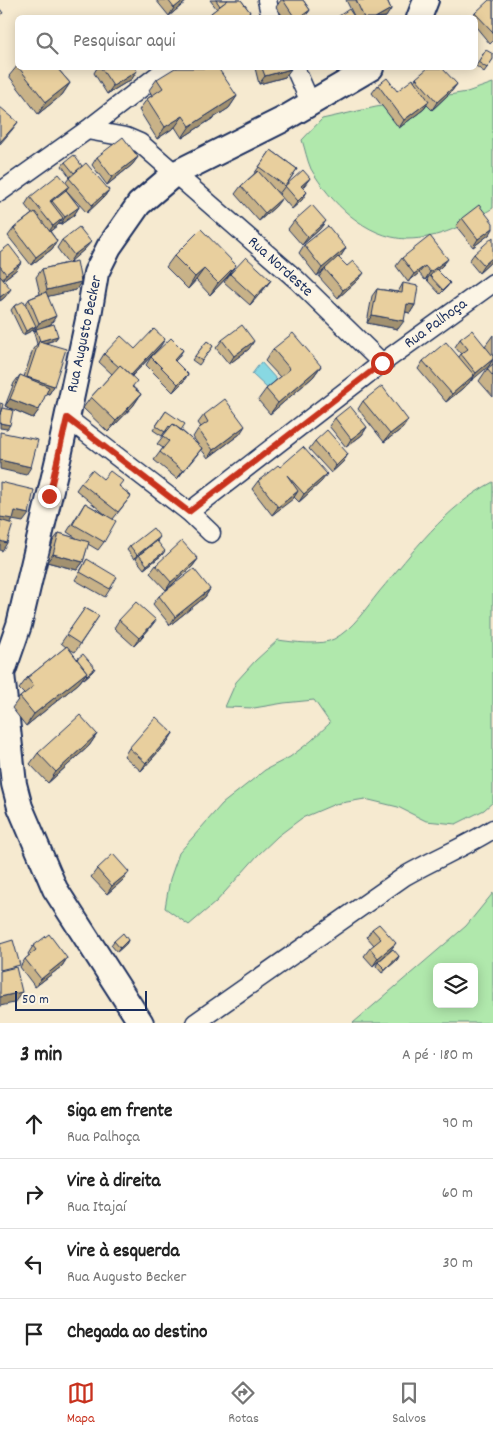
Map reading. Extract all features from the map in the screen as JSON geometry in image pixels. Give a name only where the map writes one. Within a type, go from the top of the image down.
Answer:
[{"type":"main road","points":[[420,15],[426,0]]},
{"type":"main road","name":"Rua Augusto Becker","points":[[1,675],[18,626],[67,418],[96,273],[110,247],[139,204],[174,174],[282,120],[367,70]]},
{"type":"main road","points":[[1,675],[14,784],[20,807],[55,889],[141,1023]]},
{"type":"street","points":[[267,0],[270,15]]},
{"type":"street","points":[[0,192],[87,130],[164,70]]},
{"type":"street","points":[[296,70],[310,102]]},
{"type":"street","name":"Rua Nordeste","points":[[87,130],[126,138],[140,143],[297,280],[382,363]]},
{"type":"street","name":"Rua Palhoça","points":[[189,512],[382,363],[493,282]]},
{"type":"street","points":[[67,418],[189,512],[211,533]]},
{"type":"street","points":[[195,1023],[406,876],[493,829]]},
{"type":"green space","points":[[493,83],[493,208],[463,225],[430,236],[407,239],[377,232],[351,216],[339,205],[328,194],[311,169],[302,140],[322,119],[376,107],[467,92]]},
{"type":"green space","points":[[493,482],[493,802],[484,810],[456,824],[426,821],[398,807],[365,799],[335,804],[302,818],[278,836],[258,855],[216,902],[189,925],[165,908],[170,879],[179,853],[222,804],[265,770],[290,757],[330,723],[314,700],[254,708],[225,707],[236,682],[278,640],[307,643],[322,642],[341,635],[359,618],[431,531],[460,504]]},
{"type":"green space","points":[[493,893],[493,1023],[353,1023],[466,926]]},
{"type":"water","points":[[261,362],[277,380],[268,389],[252,374]]},
{"type":"building","points":[[168,0],[184,0],[174,8]]},
{"type":"building","points":[[216,0],[228,0],[220,6]]},
{"type":"building","points":[[228,0],[241,0],[250,12],[246,15],[212,15],[211,13]]},
{"type":"building","points":[[283,0],[303,0],[310,10],[303,15],[293,15]]},
{"type":"building","points":[[356,0],[387,0],[391,9],[380,15],[363,15]]},
{"type":"building","points":[[489,0],[493,0],[493,32],[478,15],[475,13]]},
{"type":"building","points":[[349,9],[353,15],[340,15]]},
{"type":"building","points":[[486,50],[493,54],[493,59],[487,68],[478,62]]},
{"type":"building","points":[[21,70],[59,70],[70,83],[46,102]]},
{"type":"building","points":[[102,70],[137,71],[113,86]]},
{"type":"building","points":[[172,70],[219,70],[237,96],[190,126],[183,116],[165,127],[147,99],[163,88],[157,79]]},
{"type":"building","points":[[263,70],[287,70],[265,76]]},
{"type":"building","points":[[426,70],[444,70],[457,84],[437,102],[416,78]]},
{"type":"building","points":[[387,78],[397,91],[413,79],[429,101],[404,120],[378,85]]},
{"type":"building","points":[[0,107],[18,122],[0,142]]},
{"type":"building","points":[[123,137],[138,157],[112,177],[97,157]]},
{"type":"building","points":[[271,150],[297,169],[285,186],[259,167]]},
{"type":"building","points":[[74,155],[82,166],[74,173],[65,162]]},
{"type":"building","points":[[86,163],[109,190],[92,205],[69,178]]},
{"type":"building","points":[[303,170],[310,178],[301,186],[307,192],[298,201],[285,186]]},
{"type":"building","points":[[258,171],[282,198],[265,213],[241,186]]},
{"type":"building","points":[[59,174],[69,186],[50,201],[63,218],[53,226],[30,197]]},
{"type":"building","points":[[66,190],[79,207],[65,217],[52,201]]},
{"type":"building","points":[[312,205],[326,221],[308,237],[294,221]]},
{"type":"building","points":[[479,205],[493,223],[493,228],[478,239],[462,218]]},
{"type":"building","points":[[35,212],[57,241],[36,257],[14,228]]},
{"type":"building","points":[[328,226],[346,248],[322,268],[304,245]]},
{"type":"building","points":[[79,227],[91,242],[74,255],[62,240]]},
{"type":"building","points":[[201,229],[236,265],[218,283],[204,269],[195,277],[174,256]]},
{"type":"building","points":[[430,236],[448,259],[430,272],[425,266],[414,274],[402,258]]},
{"type":"building","points":[[493,237],[493,257],[484,265],[474,254]]},
{"type":"building","points":[[9,245],[22,262],[6,274],[0,266],[0,252]]},
{"type":"building","points":[[246,257],[271,280],[255,297],[230,274]]},
{"type":"building","points":[[338,257],[347,266],[353,261],[364,273],[343,290],[325,269]]},
{"type":"building","points":[[77,261],[81,282],[47,290],[42,269]]},
{"type":"building","points":[[436,269],[450,283],[443,290],[430,276]]},
{"type":"building","points":[[0,276],[11,289],[0,297]]},
{"type":"building","points":[[403,283],[418,286],[415,305],[407,304],[404,321],[372,315],[377,289],[402,293]]},
{"type":"building","points":[[46,292],[56,316],[39,323],[29,299]]},
{"type":"building","points":[[24,301],[36,326],[26,331],[14,306]]},
{"type":"building","points":[[54,324],[58,336],[40,341],[36,329]]},
{"type":"building","points":[[242,325],[254,341],[234,356],[222,340]]},
{"type":"building","points":[[154,329],[165,339],[131,375],[104,354],[121,336],[135,349]]},
{"type":"building","points":[[472,330],[493,356],[493,359],[476,373],[461,354],[468,349],[460,339]]},
{"type":"building","points":[[293,333],[321,366],[278,403],[266,389],[290,369],[273,349]]},
{"type":"building","points":[[171,338],[183,350],[174,360],[188,374],[178,384],[151,357]]},
{"type":"building","points":[[39,341],[66,349],[54,386],[27,377]]},
{"type":"building","points":[[207,341],[213,346],[202,361],[195,356]]},
{"type":"building","points":[[446,342],[474,375],[452,394],[423,361]]},
{"type":"building","points":[[493,364],[493,376],[487,369]]},
{"type":"building","points":[[120,365],[137,381],[132,387],[141,394],[116,421],[91,397]]},
{"type":"building","points":[[20,375],[49,387],[39,410],[10,399]]},
{"type":"building","points":[[382,386],[408,420],[390,434],[363,401]]},
{"type":"building","points":[[225,399],[245,426],[213,450],[198,429],[208,422],[204,415]]},
{"type":"building","points":[[0,403],[3,404],[0,415]]},
{"type":"building","points":[[350,406],[367,427],[351,439],[335,418]]},
{"type":"building","points":[[2,408],[13,410],[10,425],[0,423]]},
{"type":"building","points":[[166,411],[185,424],[181,430],[173,424],[165,432],[156,426]]},
{"type":"building","points":[[173,424],[202,448],[183,471],[160,452],[169,441],[163,436]]},
{"type":"building","points":[[327,430],[348,454],[336,466],[315,441]]},
{"type":"building","points":[[0,432],[38,440],[31,467],[0,460]]},
{"type":"building","points":[[303,447],[327,474],[304,494],[287,475],[298,491],[278,507],[258,481],[278,465],[280,467]]},
{"type":"building","points":[[92,470],[103,479],[110,471],[123,481],[119,486],[131,496],[118,512],[81,483]]},
{"type":"building","points":[[0,482],[34,490],[29,514],[15,511],[13,519],[0,517]]},
{"type":"building","points":[[85,503],[116,521],[104,542],[73,524]]},
{"type":"building","points":[[0,520],[13,524],[7,543],[0,541]]},
{"type":"building","points":[[153,528],[160,537],[137,555],[130,546]]},
{"type":"building","points":[[59,533],[89,542],[83,562],[53,554]]},
{"type":"building","points":[[157,541],[165,551],[147,565],[139,555]]},
{"type":"building","points":[[182,541],[198,559],[171,582],[156,565]]},
{"type":"building","points":[[87,559],[117,577],[110,589],[80,572]]},
{"type":"building","points":[[194,569],[210,589],[175,617],[159,596]]},
{"type":"building","points":[[136,602],[156,620],[139,638],[119,620]]},
{"type":"building","points":[[85,608],[99,616],[80,644],[66,635]]},
{"type":"building","points":[[67,646],[87,672],[34,714],[20,697],[34,686],[27,678]]},
{"type":"building","points":[[83,654],[95,668],[87,675],[87,672],[77,659]]},
{"type":"building","points":[[80,715],[97,734],[56,772],[38,753]]},
{"type":"building","points":[[156,717],[173,733],[146,763],[129,748]]},
{"type":"building","points":[[113,854],[129,872],[112,886],[97,869]]},
{"type":"building","points":[[379,924],[396,943],[378,958],[370,948],[381,939],[372,929]]},
{"type":"building","points":[[123,933],[128,940],[120,948],[114,941]]},
{"type":"building","points":[[49,934],[67,958],[41,979],[25,959],[36,950],[33,946]]},
{"type":"building","points":[[13,940],[20,965],[0,970],[0,944]]},
{"type":"building","points":[[393,949],[399,956],[385,969],[378,962]]},
{"type":"building","points":[[16,967],[22,992],[0,997],[0,971]]},
{"type":"route","points":[[49,496],[67,418],[189,512],[382,363]]}]
